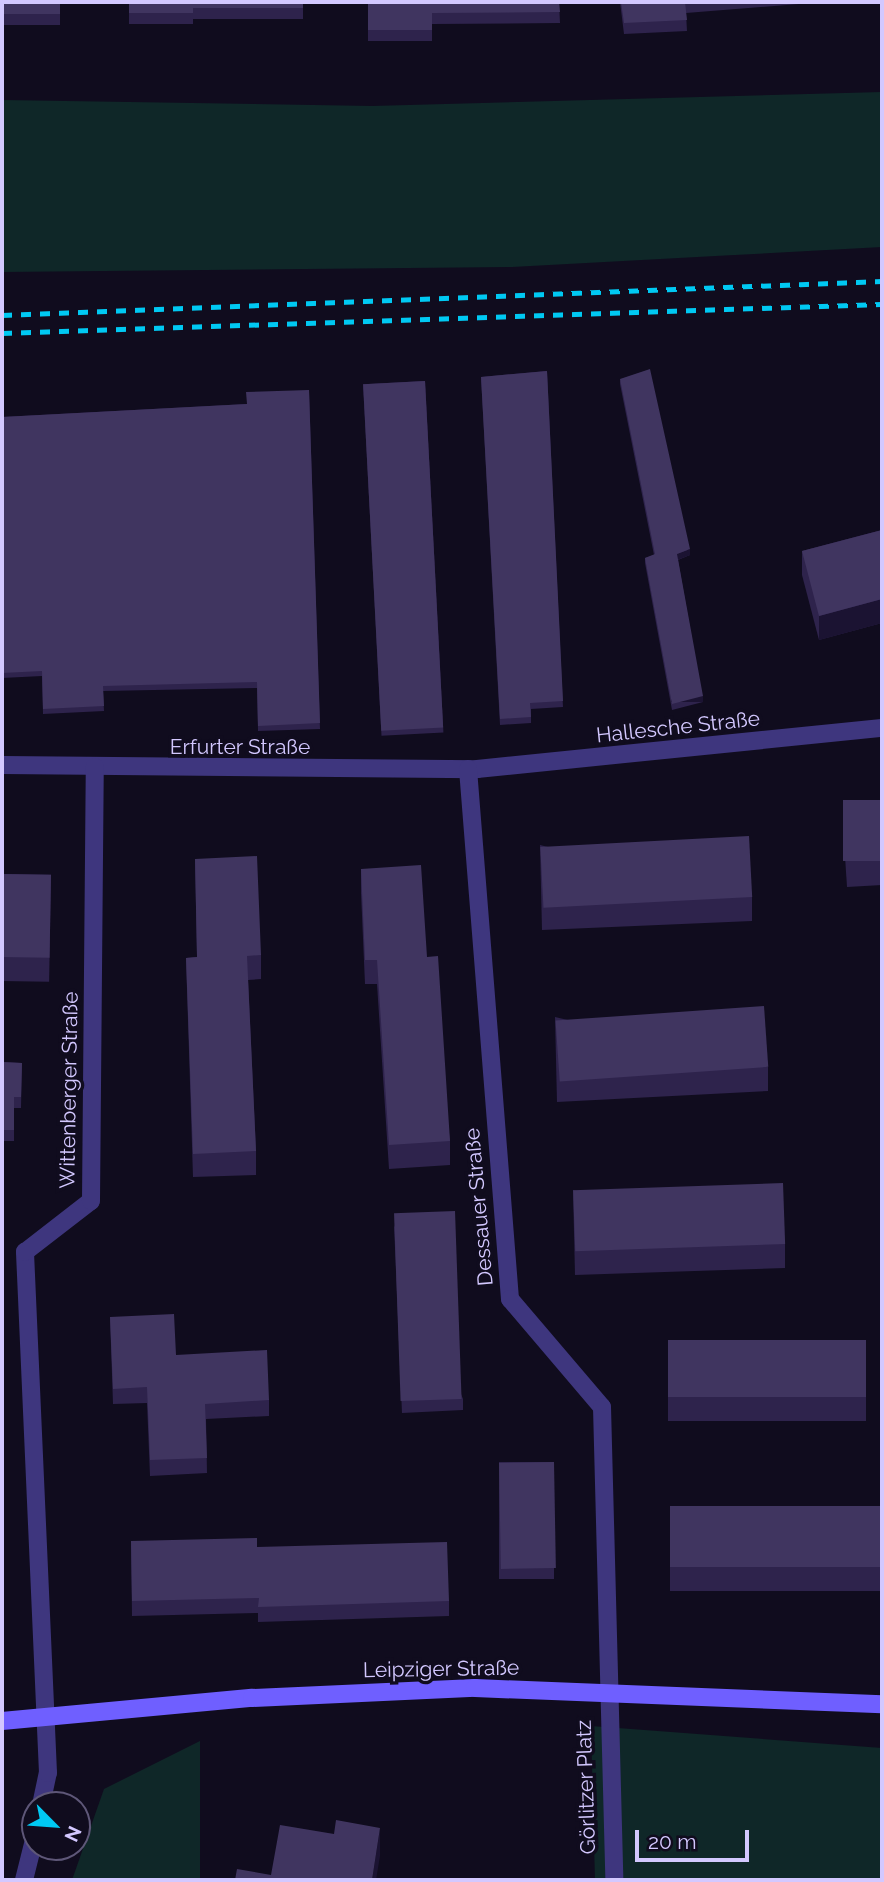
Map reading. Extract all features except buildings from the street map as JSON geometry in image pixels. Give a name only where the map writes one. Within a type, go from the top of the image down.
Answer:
[{"type":"main road","name":"Leipziger Straße","points":[[2,1721],[252,1698],[475,1688],[882,1704]]},
{"type":"street","name":"Hallesche Straße","points":[[473,769],[882,728]]},
{"type":"street","name":"Erfurter Straße","points":[[2,765],[473,769]]},
{"type":"street","name":"Wittenberger Straße","points":[[46,1717],[25,1252],[91,1201],[95,767]]},
{"type":"street","name":"Dessauer Straße","points":[[473,769],[510,1299],[601,1407],[606,1692]]},
{"type":"street","name":"Görlitzer Platz","points":[[606,1692],[614,1880]]},
{"type":"street","points":[[44,1791],[48,1773],[46,1717]]},
{"type":"street","points":[[24,1880],[29,1861]]},
{"type":"green space","points":[[882,92],[882,247],[512,267],[2,272],[2,100],[372,106]]},
{"type":"green space","points":[[591,1726],[882,1748],[882,1880],[595,1880]]},
{"type":"green space","points":[[200,1741],[200,1880],[72,1880],[79,1861],[91,1861],[91,1826],[104,1789]]},
{"type":"railway","points":[[2,315],[882,281]]},
{"type":"railway","points":[[2,333],[882,304]]}]
